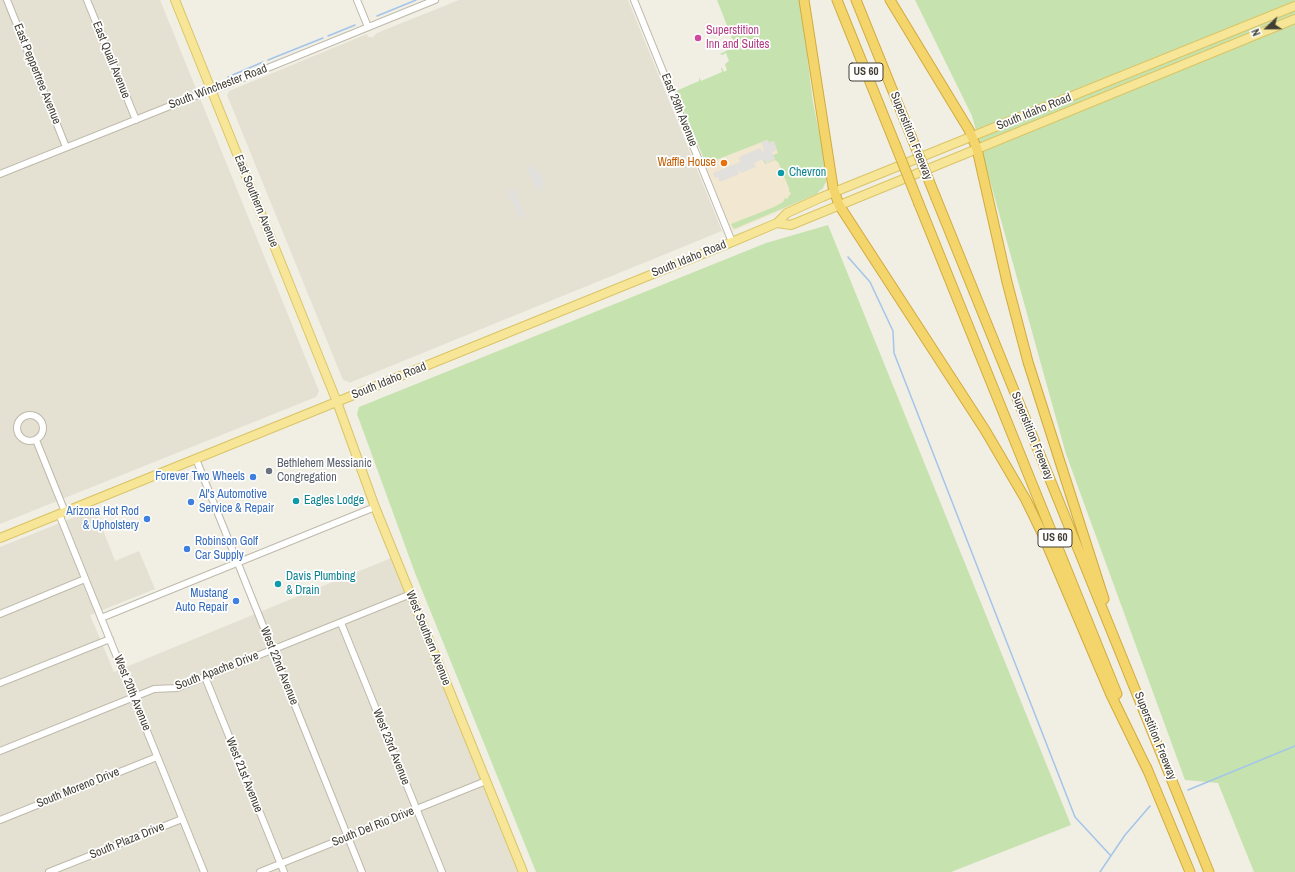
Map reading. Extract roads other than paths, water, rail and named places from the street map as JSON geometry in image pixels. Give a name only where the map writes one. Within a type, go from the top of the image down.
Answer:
[{"type":"highway","points":[[804,0],[835,193],[839,205],[985,430],[1023,494],[1042,533],[1111,695],[1148,771]]},
{"type":"highway","name":"Superstition Freeway","points":[[837,0],[1190,872]]},
{"type":"highway","name":"Superstition Freeway","points":[[856,0],[1209,872]]},
{"type":"highway","points":[[890,0],[969,130],[977,149],[1007,282],[1028,362],[1123,658]]},
{"type":"highway","points":[[1182,804],[1214,872]]},
{"type":"main road","name":"East Southern Avenue","points":[[175,0],[337,402]]},
{"type":"main road","name":"South Idaho Road","points":[[0,538],[732,242],[777,223],[787,213],[1295,6]]},
{"type":"main road","name":"South Idaho Road","points":[[777,223],[791,225],[1295,19]]},
{"type":"main road","name":"West Southern Avenue","points":[[337,402],[375,507],[523,872]]},
{"type":"street","name":"East Peppertree Avenue","points":[[7,0],[66,148]]},
{"type":"street","name":"East Quail Avenue","points":[[87,0],[136,120]]},
{"type":"street","points":[[357,0],[368,27]]},
{"type":"street","name":"South Winchester Road","points":[[0,174],[200,94],[211,91],[435,0]]},
{"type":"street","name":"East 29th Avenue","points":[[634,0],[732,242]]},
{"type":"street","points":[[31,415],[36,416],[42,422],[42,434],[36,440],[28,441],[20,436],[18,428],[20,420],[31,415]]},
{"type":"street","name":"West 20th Avenue","points":[[36,440],[85,579],[204,872]]},
{"type":"street","name":"West 22nd Avenue","points":[[196,459],[362,872]]},
{"type":"street","points":[[101,618],[375,507]]},
{"type":"street","points":[[0,614],[85,579]]},
{"type":"street","name":"South Apache Drive","points":[[0,751],[154,689],[177,688],[204,678],[411,594]]},
{"type":"street","name":"West 23rd Avenue","points":[[340,623],[442,872]]},
{"type":"street","points":[[0,683],[110,639]]},
{"type":"street","name":"West 21st Avenue","points":[[204,678],[284,872]]},
{"type":"street","name":"South Moreno Drive","points":[[0,820],[157,757]]},
{"type":"street","name":"South Del Rio Drive","points":[[260,872],[486,781]]},
{"type":"street","name":"South Plaza Drive","points":[[49,872],[182,818]]},
{"type":"waterway","points":[[377,16],[416,0]]},
{"type":"waterway","points":[[328,36],[355,25]]},
{"type":"waterway","points":[[268,60],[323,38]]},
{"type":"waterway","points":[[228,77],[263,62]]},
{"type":"waterway","points":[[848,257],[870,282],[893,331],[894,353],[1075,817],[1111,856]]},
{"type":"waterway","points":[[1188,790],[1295,746]]},
{"type":"waterway","points":[[1100,872],[1125,835],[1150,806]]},
{"type":"place","name":"Superstition Inn and Suites","points":[[698,38]]},
{"type":"place","name":"Waffle House","points":[[724,163]]},
{"type":"place","name":"Chevron","points":[[781,173]]},
{"type":"place","name":"Bethlehem Messianic Congregation","points":[[269,471]]},
{"type":"place","name":"Forever Two Wheels","points":[[253,477]]},
{"type":"place","name":"Eagles Lodge","points":[[296,501]]},
{"type":"place","name":"Al's Automotive Service & Repair","points":[[191,502]]},
{"type":"place","name":"Arizona Hot Rod & Upholstery","points":[[147,519]]},
{"type":"place","name":"Robinson Golf Car Supply","points":[[187,549]]},
{"type":"place","name":"Davis Plumbing & Drain","points":[[278,584]]},
{"type":"place","name":"Mustang Auto Repair","points":[[236,601]]}]
